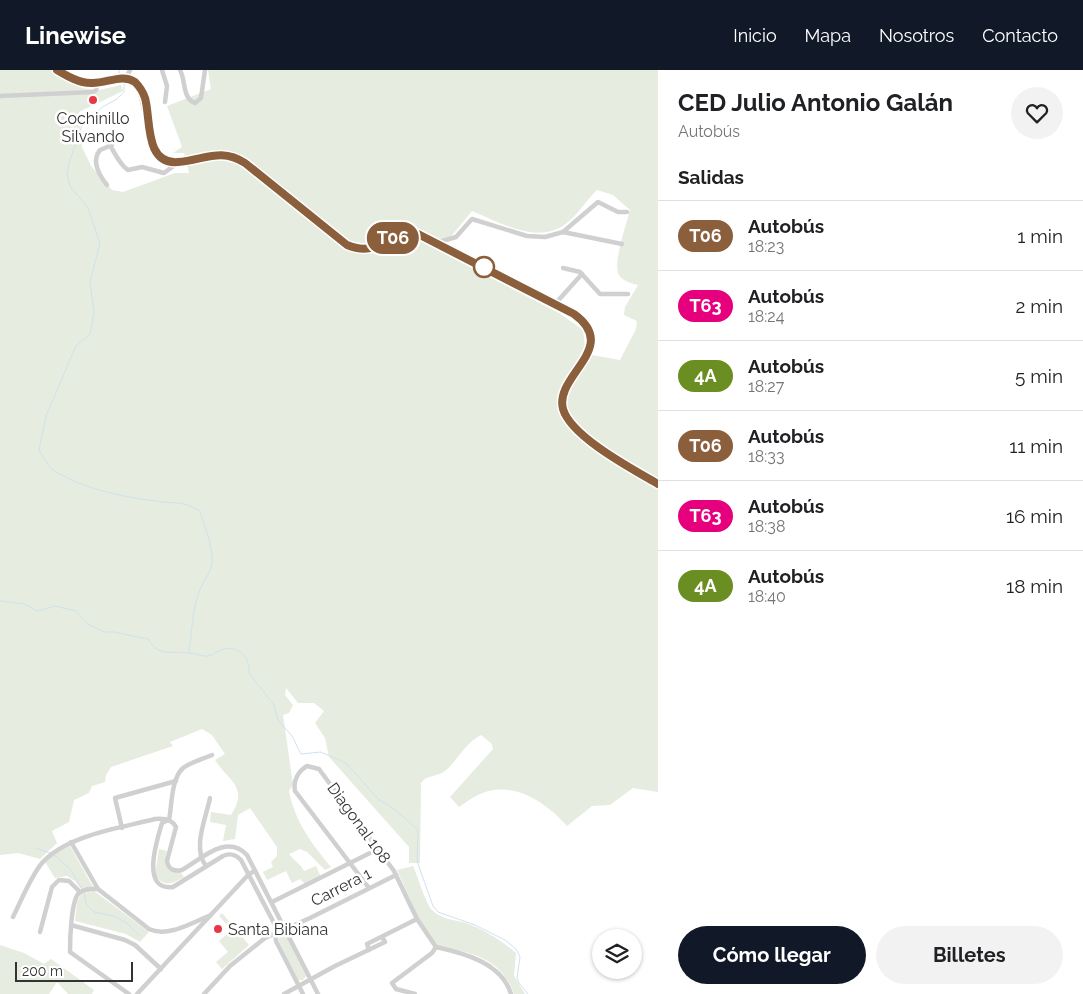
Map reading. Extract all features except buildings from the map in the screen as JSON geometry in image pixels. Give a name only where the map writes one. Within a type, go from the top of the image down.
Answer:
[{"type":"main road","points":[[57,70],[78,80],[98,83],[126,78],[135,82],[142,92],[146,104],[152,143],[164,159],[179,162],[219,154],[233,156],[245,163],[342,242],[358,248],[373,248],[399,235],[418,234],[580,318],[587,326],[591,336],[589,350],[566,390],[562,405],[568,418],[594,445],[658,484]]},
{"type":"street","points":[[126,78],[130,70]]},
{"type":"street","points":[[162,70],[167,86],[165,102]]},
{"type":"street","points":[[180,70],[187,95],[195,103],[201,98],[205,70]]},
{"type":"street","points":[[0,96],[93,92],[96,90],[98,83]]},
{"type":"street","points":[[92,136],[103,134],[112,145],[122,166],[128,170],[142,167],[164,174],[179,162]]},
{"type":"street","points":[[107,185],[98,170],[96,157],[100,150],[112,145]]},
{"type":"street","points":[[563,232],[596,203],[602,203],[618,212],[627,212]]},
{"type":"street","points":[[436,243],[456,236],[472,220],[537,238],[563,232],[622,244]]},
{"type":"street","points":[[563,268],[577,270],[600,294],[628,294]]},
{"type":"street","points":[[555,304],[582,274]]},
{"type":"street","points":[[169,820],[179,773],[188,765],[212,755]]},
{"type":"street","name":"Diagonal 108","points":[[349,863],[295,790],[295,782],[301,770],[307,766],[319,768],[396,874],[417,919],[436,947]]},
{"type":"street","points":[[122,828],[114,800],[176,781]]},
{"type":"street","points":[[206,866],[201,859],[199,848],[210,798]]},
{"type":"street","points":[[12,917],[40,864],[55,850],[71,842],[155,819],[169,820],[176,827],[167,861],[169,867],[174,871],[182,870],[220,847],[235,846],[242,849],[272,902],[318,994]]},
{"type":"street","points":[[169,820],[162,824],[157,847],[153,876],[156,881],[163,886],[172,886],[227,854],[232,854],[241,860],[275,925],[276,941],[303,994]]},
{"type":"street","points":[[71,842],[98,889],[157,933],[168,932],[211,915]]},
{"type":"street","points":[[157,847],[170,848]]},
{"type":"street","points":[[272,902],[378,849]]},
{"type":"street","points":[[349,863],[369,888]]},
{"type":"street","points":[[182,870],[186,878]]},
{"type":"street","points":[[137,994],[249,874],[255,872]]},
{"type":"street","name":"Carrera 1","points":[[204,994],[241,956],[260,942],[396,874]]},
{"type":"street","points":[[40,932],[52,887],[55,883],[59,880],[69,881],[80,892]]},
{"type":"street","points":[[98,889],[87,889],[76,896],[71,925],[70,952],[129,994]]},
{"type":"street","points":[[284,994],[385,942],[382,937],[417,919]]},
{"type":"street","points":[[71,925],[125,940],[161,969]]},
{"type":"street","points":[[415,994],[396,989],[392,983],[432,953],[436,947],[477,960],[496,970],[508,986],[511,994]]},
{"type":"street","points":[[390,994],[396,989]]},
{"type":"shaded area","points":[[0,70],[51,70],[67,82],[82,88],[99,90],[121,85],[123,91],[79,112],[82,147],[91,166],[112,190],[123,192],[175,173],[189,173],[184,153],[173,153],[182,147],[167,106],[211,89],[208,70],[658,70],[658,792],[633,788],[610,805],[592,806],[567,826],[538,801],[514,791],[489,791],[474,797],[459,807],[450,797],[493,749],[492,744],[481,735],[470,742],[445,771],[423,780],[421,783],[420,863],[409,863],[409,847],[329,757],[325,738],[315,723],[324,711],[314,703],[298,703],[286,688],[285,695],[293,705],[289,713],[283,715],[293,785],[289,791],[300,823],[317,850],[331,867],[325,870],[307,852],[300,849],[289,854],[304,871],[316,866],[321,877],[305,884],[300,879],[292,883],[286,871],[267,880],[263,872],[273,867],[271,862],[277,856],[277,847],[250,808],[238,815],[235,839],[223,841],[226,825],[210,822],[211,812],[231,815],[236,805],[238,791],[231,779],[215,760],[225,754],[212,735],[202,729],[170,742],[173,746],[111,767],[106,775],[105,782],[92,786],[89,793],[74,800],[69,822],[52,831],[57,843],[40,859],[18,853],[0,855]],"holes":[[[597,190],[613,195],[630,210],[619,251],[618,273],[624,280],[638,285],[625,307],[624,315],[637,321],[636,329],[620,360],[586,354],[583,330],[559,313],[439,251],[472,211],[521,230],[546,232],[558,229],[569,221]]]},
{"type":"shaded area","points":[[70,846],[93,887],[80,888],[75,881],[67,876],[55,878],[45,862],[57,852]]},
{"type":"shaded area","points":[[159,849],[167,851],[167,867],[172,871],[180,872],[184,877],[168,883],[158,878],[155,874]]},
{"type":"shaded area","points":[[413,866],[426,900],[435,913],[479,929],[499,940],[516,953],[514,976],[525,994],[514,994],[501,971],[482,958],[436,945],[418,917],[397,870]]},
{"type":"shaded area","points":[[94,891],[149,932],[140,942],[126,934],[75,921],[77,902],[81,894]]},
{"type":"shaded area","points":[[222,913],[249,945],[222,969],[216,962],[228,952],[219,941],[232,930],[219,916]]},
{"type":"shaded area","points":[[284,934],[306,976],[303,980],[298,980],[278,939]]},
{"type":"shaded area","points":[[0,945],[24,953],[44,964],[51,959],[94,990],[92,994],[68,994],[57,982],[49,994],[0,994]]},
{"type":"waterway","points":[[119,70],[119,75]]},
{"type":"waterway","points":[[124,83],[124,92],[117,99],[83,122],[69,163],[67,175],[70,186],[88,208],[100,243],[90,282],[94,312],[90,334],[76,346],[46,416],[39,450],[52,469],[63,476],[88,486],[129,497],[183,504],[200,511],[210,545],[212,561],[197,599],[189,652]]},
{"type":"waterway","points":[[0,601],[25,604],[37,611],[55,606],[76,611],[89,625],[105,632],[148,639],[152,645],[161,651],[206,656],[225,649],[241,652],[247,661],[249,673],[274,705],[278,720],[292,736],[301,754],[321,752],[346,763],[378,799],[394,809],[418,830],[417,861],[433,906],[438,912],[475,925],[505,940],[516,949],[520,957],[517,978],[528,994]]},
{"type":"waterway","points":[[36,848],[50,853]]},
{"type":"waterway","points":[[53,854],[71,870],[82,889]]},
{"type":"waterway","points":[[84,892],[86,904],[94,912],[114,916],[128,924],[140,936]]},
{"type":"bus line","name":"T06","points":[[57,70],[88,83],[123,78],[129,78],[135,82],[140,87],[144,96],[149,135],[152,143],[164,159],[171,162],[179,162],[222,154],[233,156],[245,163],[347,245],[369,249],[378,247],[399,235],[418,234],[580,318],[587,326],[591,341],[587,355],[564,394],[562,405],[565,414],[600,450],[658,484]]},
{"type":"place","name":"Cochinillo Silvando","points":[[93,100]]},
{"type":"place","name":"Santa Bibiana","points":[[218,929]]}]
